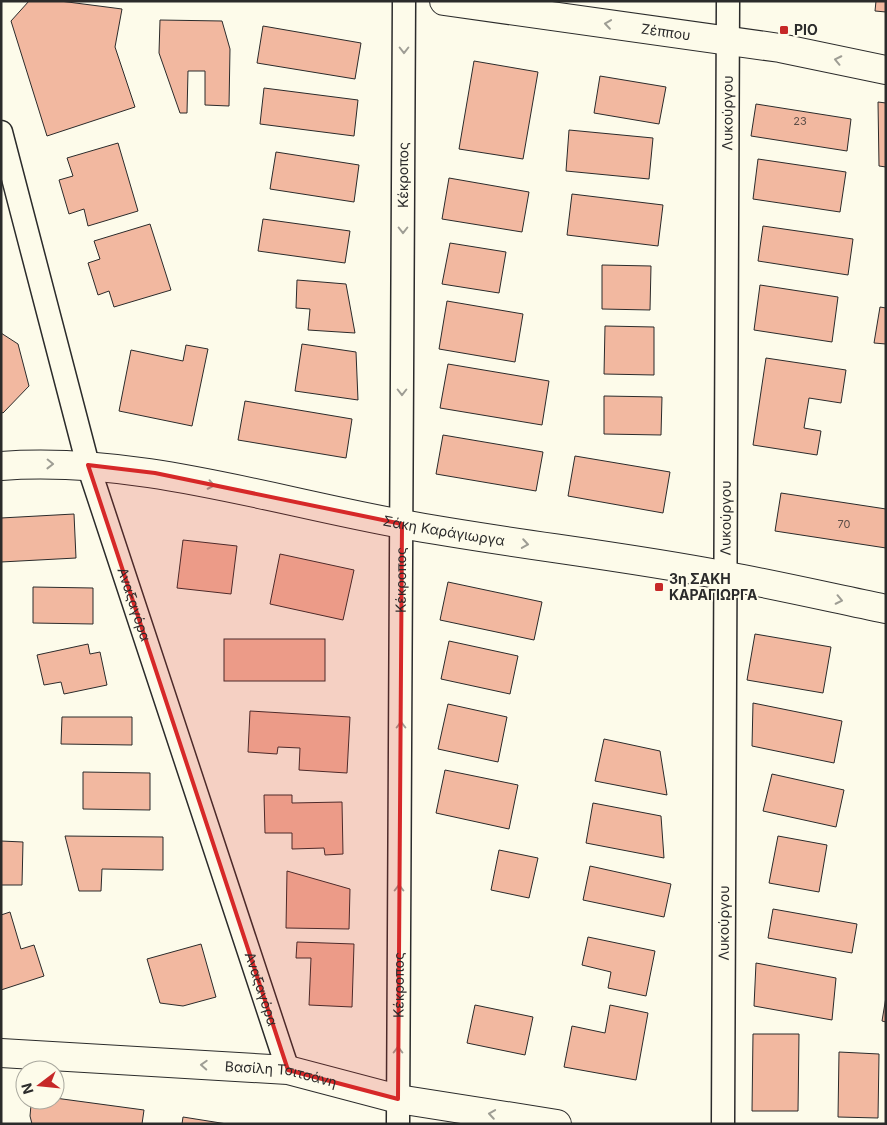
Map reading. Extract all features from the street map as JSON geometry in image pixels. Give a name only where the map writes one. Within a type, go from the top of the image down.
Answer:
[{"type":"street","name":"Κέκροπος","points":[[398,1111],[404,1]]},
{"type":"street","name":"Ζέππου","points":[[444,1],[780,48],[886,70]]},
{"type":"street","name":"Λυκούργου","points":[[723,1124],[728,1]]},
{"type":"street","name":"Αναξαγόρα","points":[[1,132],[88,465],[288,1070]]},
{"type":"street","name":"Σάκη Καράγιωργα","points":[[1,466],[28,464],[88,465],[155,473],[402,524],[726,576],[886,609]]},
{"type":"street","name":"Βασίλη Τσιτσάνη","points":[[1,1053],[288,1070],[398,1111],[557,1124]]},
{"type":"highlighted area","points":[[88,465],[155,473],[402,524],[398,1099],[288,1070]]},
{"type":"building","points":[[29,1],[60,1],[122,9],[115,47],[135,107],[47,136],[11,21]]},
{"type":"building","points":[[876,1],[886,1],[886,12],[875,11]]},
{"type":"building","points":[[160,20],[222,21],[230,49],[229,106],[205,105],[205,71],[188,71],[187,113],[180,113],[159,53]]},
{"type":"building","points":[[263,26],[361,43],[355,79],[257,63]]},
{"type":"building","points":[[474,61],[538,72],[523,159],[459,149]]},
{"type":"building","points":[[600,76],[666,87],[659,124],[594,113]]},
{"type":"building","points":[[264,88],[358,100],[354,136],[260,124]]},
{"type":"building","points":[[878,102],[886,103],[886,167],[879,166]]},
{"type":"building","points":[[756,104],[851,119],[847,151],[751,136]]},
{"type":"building","points":[[569,130],[653,138],[649,179],[566,171]]},
{"type":"building","points":[[118,143],[138,211],[88,226],[84,209],[69,214],[59,180],[73,176],[67,158]]},
{"type":"building","points":[[276,152],[359,165],[354,202],[270,189]]},
{"type":"building","points":[[758,159],[846,172],[840,212],[753,199]]},
{"type":"building","points":[[449,178],[529,192],[522,232],[442,219]]},
{"type":"building","points":[[572,194],[663,205],[658,246],[567,235]]},
{"type":"building","points":[[263,219],[350,231],[345,263],[258,251]]},
{"type":"building","points":[[150,224],[171,290],[114,307],[109,291],[98,295],[88,263],[100,259],[94,241]]},
{"type":"building","points":[[763,226],[853,239],[848,275],[758,261]]},
{"type":"building","points":[[450,243],[506,252],[499,293],[442,284]]},
{"type":"building","points":[[602,265],[651,266],[650,310],[602,309]]},
{"type":"building","points":[[297,280],[346,284],[355,333],[308,330],[310,309],[296,308]]},
{"type":"building","points":[[760,285],[838,297],[832,342],[754,330]]},
{"type":"building","points":[[447,301],[523,314],[515,362],[439,349]]},
{"type":"building","points":[[880,307],[886,308],[886,344],[874,343]]},
{"type":"building","points":[[605,326],[654,327],[654,375],[604,374]]},
{"type":"building","points":[[1,333],[18,344],[29,386],[3,413],[1,412]]},
{"type":"building","points":[[302,344],[356,352],[358,400],[295,391]]},
{"type":"building","points":[[186,345],[208,349],[192,426],[119,411],[131,350],[183,361]]},
{"type":"building","points":[[766,358],[846,370],[841,403],[809,398],[804,428],[821,431],[817,455],[753,445]]},
{"type":"building","points":[[448,364],[549,381],[542,425],[440,408]]},
{"type":"building","points":[[604,396],[662,397],[661,435],[604,434]]},
{"type":"building","points":[[245,401],[352,419],[346,458],[238,440]]},
{"type":"building","points":[[443,435],[543,452],[536,491],[436,474]]},
{"type":"building","points":[[575,456],[670,472],[663,513],[568,496]]},
{"type":"building","points":[[781,493],[886,509],[886,548],[775,531]]},
{"type":"building","points":[[74,514],[76,558],[1,562],[1,518]]},
{"type":"building","points":[[183,540],[237,546],[231,594],[177,588]]},
{"type":"building","points":[[280,554],[354,570],[343,620],[270,604]]},
{"type":"building","points":[[448,582],[542,602],[534,640],[440,620]]},
{"type":"building","points":[[33,587],[93,588],[93,624],[33,623]]},
{"type":"building","points":[[755,634],[831,647],[823,693],[747,680]]},
{"type":"building","points":[[224,639],[325,639],[325,681],[224,681]]},
{"type":"building","points":[[449,641],[518,656],[510,694],[441,679]]},
{"type":"building","points":[[88,644],[90,654],[100,652],[107,685],[64,694],[61,682],[44,685],[37,655]]},
{"type":"building","points":[[753,703],[842,721],[834,763],[752,746]]},
{"type":"building","points":[[448,704],[507,717],[498,762],[438,749]]},
{"type":"building","points":[[250,711],[350,717],[347,773],[299,770],[300,748],[278,747],[277,754],[248,752]]},
{"type":"building","points":[[62,717],[132,717],[132,745],[61,744]]},
{"type":"building","points":[[604,739],[660,751],[667,795],[595,781]]},
{"type":"building","points":[[445,770],[518,785],[509,829],[436,813]]},
{"type":"building","points":[[83,772],[150,773],[150,810],[83,809]]},
{"type":"building","points":[[772,774],[844,790],[836,827],[763,811]]},
{"type":"building","points":[[264,795],[292,795],[292,803],[342,802],[343,854],[325,855],[324,848],[292,849],[292,833],[265,833]]},
{"type":"building","points":[[593,803],[661,816],[664,858],[586,843]]},
{"type":"building","points":[[65,836],[163,837],[163,870],[102,869],[101,891],[79,891]]},
{"type":"building","points":[[778,836],[827,845],[819,892],[769,883]]},
{"type":"building","points":[[1,841],[23,842],[22,885],[1,885]]},
{"type":"building","points":[[499,850],[538,858],[529,898],[491,890]]},
{"type":"building","points":[[590,866],[671,884],[664,917],[583,900]]},
{"type":"building","points":[[287,871],[350,889],[349,929],[286,928]]},
{"type":"building","points":[[773,909],[857,924],[852,953],[768,938]]},
{"type":"building","points":[[10,912],[21,949],[34,945],[44,976],[1,990],[1,915]]},
{"type":"building","points":[[588,937],[655,951],[646,996],[608,988],[611,972],[582,965]]},
{"type":"building","points":[[297,942],[354,944],[352,1007],[309,1005],[311,958],[296,958]]},
{"type":"building","points":[[201,944],[216,997],[183,1006],[160,1003],[147,959]]},
{"type":"building","points":[[756,963],[836,978],[832,1020],[754,1006]]},
{"type":"building","points":[[886,997],[886,1022],[882,1021]]},
{"type":"building","points":[[475,1005],[533,1017],[525,1055],[467,1043]]},
{"type":"building","points":[[610,1005],[648,1013],[636,1080],[564,1067],[572,1026],[605,1033]]},
{"type":"building","points":[[753,1034],[799,1034],[798,1111],[752,1111]]},
{"type":"building","points":[[839,1052],[879,1054],[878,1118],[838,1117]]},
{"type":"building","points":[[65,1099],[144,1110],[142,1124],[32,1124],[31,1110],[65,1110]]},
{"type":"building","points":[[183,1117],[227,1124],[182,1124]]},
{"type":"place","name":"ΡΙΟ","points":[[784,30]]},
{"type":"place","name":"3η ΣΑΚΗ ΚΑΡΑΓΙΩΡΓΑ","points":[[659,587]]}]
